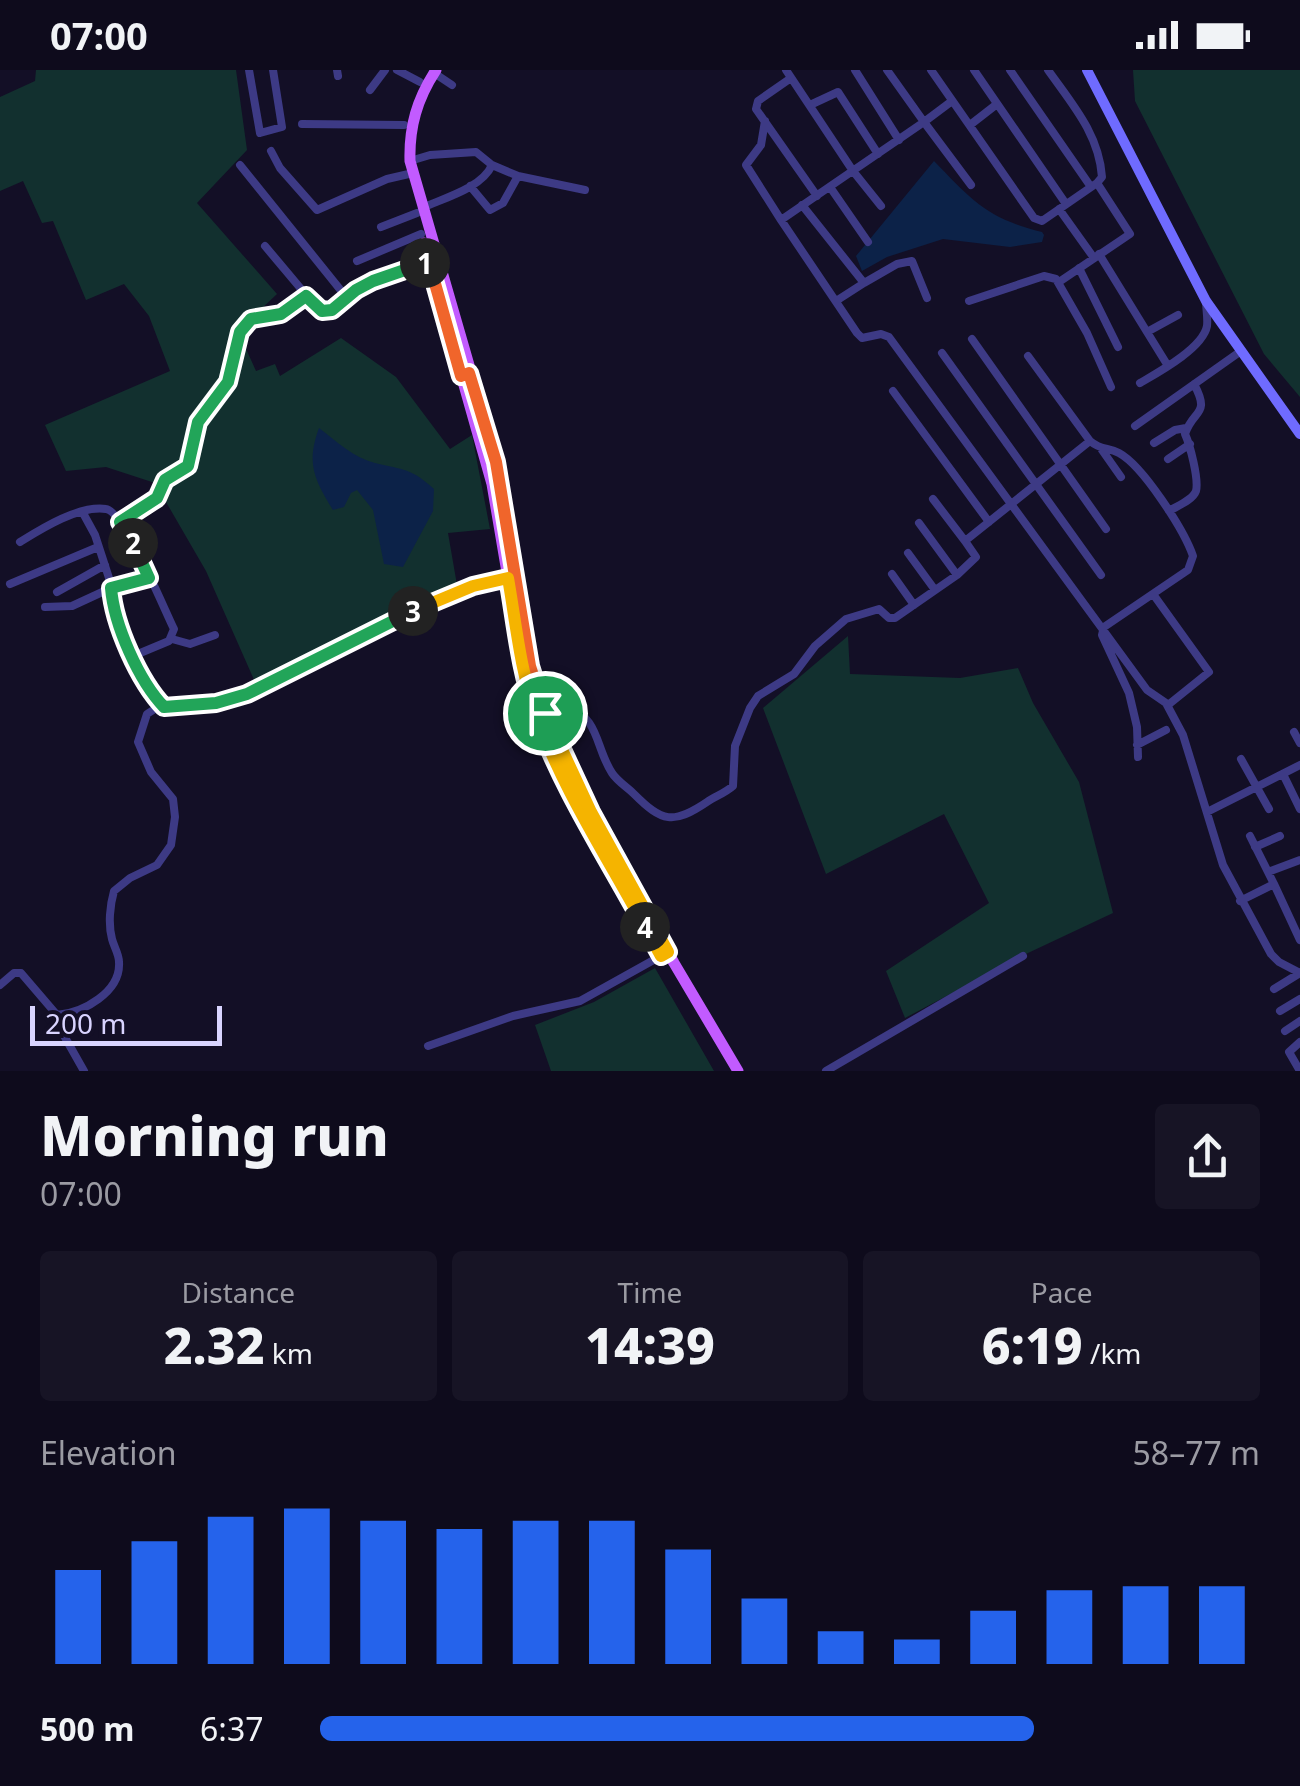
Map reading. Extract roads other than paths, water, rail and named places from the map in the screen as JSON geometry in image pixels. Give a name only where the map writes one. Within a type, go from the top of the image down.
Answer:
[{"type":"main road","points":[[1088,70],[1206,302],[1300,434]]},
{"type":"main road","points":[[432,71],[420,82],[404,125],[402,145],[492,484],[521,662],[536,716],[555,758],[729,1071]]},
{"type":"main road","points":[[409,169],[412,123],[432,71]]},
{"type":"main road","points":[[419,211],[429,262],[496,462],[530,666],[545,713],[664,954],[738,1071]]},
{"type":"street","points":[[249,70],[260,133],[282,128],[274,70]]},
{"type":"street","points":[[370,90],[385,70]]},
{"type":"street","points":[[396,70],[420,82]]},
{"type":"street","points":[[854,70],[899,140]]},
{"type":"street","points":[[887,70],[971,185]]},
{"type":"street","points":[[931,70],[1034,218],[1042,221],[1102,177],[1101,158],[1091,131],[1048,70]]},
{"type":"street","points":[[974,70],[1168,366]]},
{"type":"street","points":[[1010,70],[1130,234],[1058,282]]},
{"type":"street","points":[[432,71],[452,85]]},
{"type":"street","points":[[817,196],[756,109],[758,101],[788,74],[881,206]]},
{"type":"street","points":[[810,105],[838,92],[878,154]]},
{"type":"street","points":[[781,220],[952,101]]},
{"type":"street","points":[[970,125],[998,104]]},
{"type":"street","points":[[765,120],[761,145],[746,164],[781,220],[862,338],[881,334],[889,337],[1147,690],[1168,705],[1183,735],[1224,864],[1240,901],[1271,954],[1300,973]]},
{"type":"street","points":[[302,124],[404,125]]},
{"type":"street","points":[[271,151],[280,168],[317,210],[409,169],[430,155],[476,152],[492,165],[518,176],[586,190]]},
{"type":"street","points":[[240,164],[347,298]]},
{"type":"street","points":[[381,227],[470,186],[484,177],[492,165]]},
{"type":"street","points":[[470,186],[490,210],[503,203],[518,176]]},
{"type":"street","points":[[830,187],[868,242]]},
{"type":"street","points":[[802,205],[864,283]]},
{"type":"street","points":[[357,262],[421,234]]},
{"type":"street","points":[[265,246],[306,296],[327,312],[384,276],[429,262]]},
{"type":"street","points":[[836,301],[897,264],[912,261],[928,298]]},
{"type":"street","points":[[1079,268],[1118,347]]},
{"type":"street","points":[[969,301],[1044,276],[1058,282],[1087,333],[1111,388]]},
{"type":"street","points":[[120,522],[157,498],[165,480],[188,466],[198,422],[228,382],[240,332],[246,324],[258,316],[281,314],[306,296]]},
{"type":"street","points":[[1140,383],[1202,338],[1207,328],[1206,302]]},
{"type":"street","points":[[1147,332],[1178,314]]},
{"type":"street","points":[[972,340],[1106,529]]},
{"type":"street","points":[[1135,426],[1241,351]]},
{"type":"street","points":[[942,353],[1101,575]]},
{"type":"street","points":[[1028,356],[1121,478]]},
{"type":"street","points":[[1154,444],[1175,430],[1186,428],[1202,408],[1194,384]]},
{"type":"street","points":[[892,391],[989,522]]},
{"type":"street","points":[[1170,511],[1196,490],[1194,455],[1186,428]]},
{"type":"street","points":[[966,541],[1090,441]]},
{"type":"street","points":[[1168,459],[1190,444]]},
{"type":"street","points":[[1102,450],[1122,455],[1170,511],[1190,548],[1192,564],[1104,627],[1102,635],[1134,710],[1138,758]]},
{"type":"street","points":[[545,713],[566,706],[584,715],[595,729],[618,780],[658,816],[679,817],[733,786],[735,746],[758,696],[794,674],[811,650],[846,619],[878,609],[892,619],[976,558],[933,498]]},
{"type":"street","points":[[20,542],[48,524],[108,508],[120,522],[174,629],[172,640]]},
{"type":"street","points":[[84,513],[105,566],[115,616],[161,705]]},
{"type":"street","points":[[918,523],[957,575]]},
{"type":"street","points":[[10,584],[98,546]]},
{"type":"street","points":[[908,553],[935,590]]},
{"type":"street","points":[[57,592],[105,566]]},
{"type":"street","points":[[892,574],[914,605]]},
{"type":"street","points":[[45,607],[72,606],[111,588],[149,578]]},
{"type":"street","points":[[57,1015],[82,1009],[109,989],[119,960],[110,931],[114,891],[130,878],[158,865],[171,845],[173,798],[151,772],[138,742],[147,714],[161,705],[238,698],[394,619],[473,586],[508,578]]},
{"type":"street","points":[[1152,594],[1209,672],[1168,705]]},
{"type":"street","points":[[133,656],[172,640],[190,644],[215,634]]},
{"type":"street","points":[[1138,745],[1166,730]]},
{"type":"street","points":[[1294,732],[1300,744]]},
{"type":"street","points":[[1241,760],[1269,809]]},
{"type":"street","points":[[1207,812],[1300,765]]},
{"type":"street","points":[[1283,774],[1300,809]]},
{"type":"street","points":[[1250,836],[1297,924],[1300,940]]},
{"type":"street","points":[[1255,847],[1280,836]]},
{"type":"street","points":[[1268,872],[1300,860]]},
{"type":"street","points":[[1240,901],[1274,884]]},
{"type":"street","points":[[428,1046],[513,1016],[580,1001],[664,954]]},
{"type":"street","points":[[826,1071],[1023,956]]},
{"type":"street","points":[[0,985],[14,973],[21,973],[57,1015],[58,1024],[84,1071]]},
{"type":"street","points":[[1274,988],[1300,973]]},
{"type":"street","points":[[1280,1011],[1300,999]]},
{"type":"street","points":[[1285,1031],[1300,1021]]},
{"type":"street","points":[[1299,1066],[1290,1050],[1300,1042]]},
{"type":"water","points":[[934,161],[993,214],[1042,232],[1042,242],[1010,247],[943,239],[887,257],[862,271],[856,256]]},
{"type":"water","points":[[319,428],[360,457],[407,471],[434,489],[433,511],[403,567],[384,564],[373,510],[357,490],[344,507],[333,510],[314,470],[313,451]]}]
